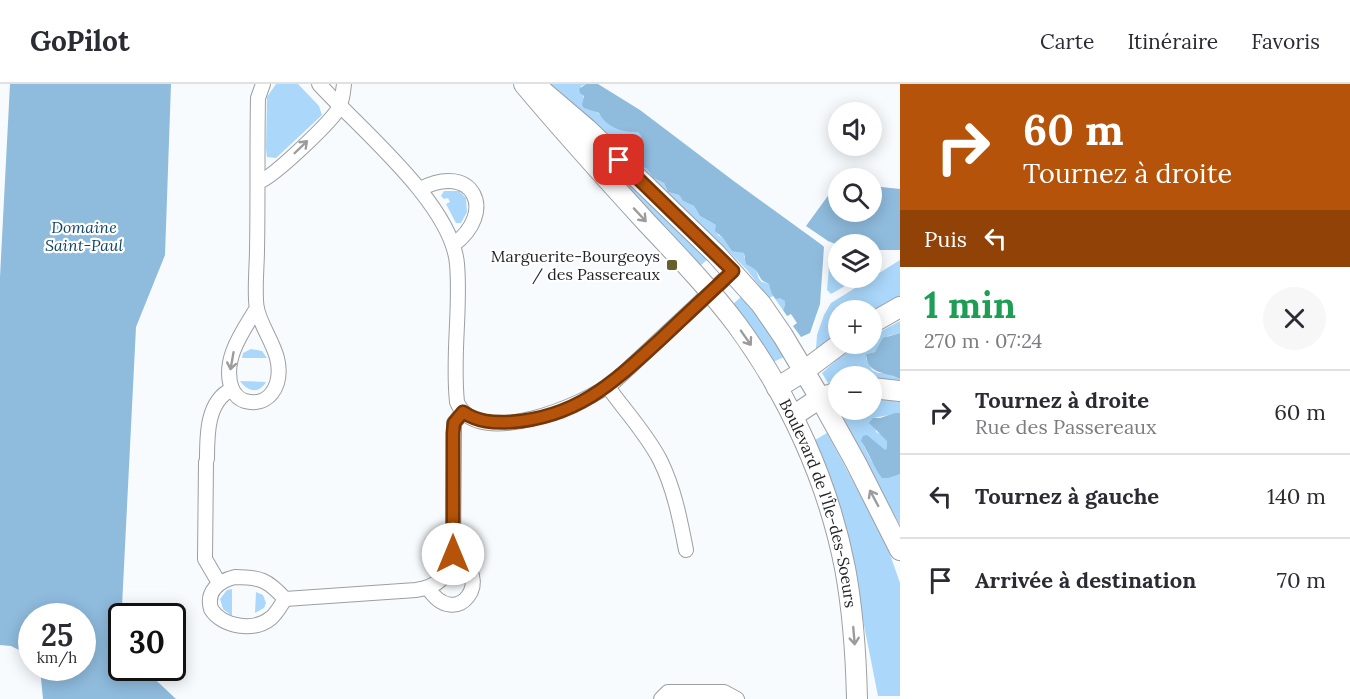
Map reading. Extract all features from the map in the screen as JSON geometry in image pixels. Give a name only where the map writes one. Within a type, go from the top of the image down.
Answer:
[{"type":"street","points":[[257,308],[238,340],[231,358],[230,381],[241,400],[259,401],[271,395],[277,383],[278,368],[275,352],[257,308],[258,98],[263,84]]},
{"type":"street","points":[[319,84],[420,189],[438,215],[453,245],[458,272],[456,396],[463,412],[472,418],[487,422],[528,420],[568,408],[608,387],[733,271]]},
{"type":"street","points":[[258,182],[266,179],[326,123],[339,106],[344,84]]},
{"type":"street","points":[[524,84],[572,141],[710,292],[741,331],[777,388]]},
{"type":"street","points":[[535,84],[586,129],[733,271],[768,315],[820,398],[900,550]]},
{"type":"street","points":[[420,189],[434,183],[456,182],[463,183],[472,190],[476,202],[474,219],[465,234],[453,245]]},
{"type":"street","points":[[882,317],[900,307]]},
{"type":"street","name":"Boulevard de l'Île-des-Soeurs","points":[[828,353],[777,388],[793,416],[827,502],[844,567],[853,620],[856,699]]},
{"type":"street","points":[[608,387],[644,434],[660,460],[677,505],[686,550]]},
{"type":"street","points":[[219,583],[206,559],[207,439],[212,411],[222,395],[232,388]]},
{"type":"street","points":[[882,389],[900,392]]},
{"type":"street","points":[[793,416],[828,395]]},
{"type":"street","points":[[285,599],[276,613],[266,621],[254,625],[233,625],[221,621],[211,609],[211,593],[219,583],[234,577],[256,578],[268,582],[285,599],[416,590],[428,588],[444,577],[451,567],[453,554],[454,423],[463,412]]},
{"type":"street","points":[[428,588],[437,600],[446,605],[461,602],[470,593],[473,584],[470,569],[464,561],[453,554]]},
{"type":"street","points":[[662,699],[668,692],[680,691],[724,692],[737,699]]},
{"type":"shaded area","points":[[276,84],[298,84],[319,106],[322,115],[276,158],[267,157],[266,149],[267,97]]},
{"type":"shaded area","points":[[545,84],[586,84],[581,86],[584,100],[590,109],[634,132],[638,131],[641,136],[636,157],[638,164],[647,169],[653,178],[664,183],[668,192],[679,195],[683,201],[694,206],[700,216],[716,225],[718,235],[732,250],[744,253],[744,257],[756,270],[759,279],[769,284],[785,301],[786,306],[783,310],[773,296],[769,298],[747,270],[716,239]]},
{"type":"shaded area","points":[[584,134],[709,258],[700,266],[580,138]]},
{"type":"shaded area","points":[[444,191],[459,191],[466,198],[467,212],[461,223],[456,223],[446,204],[450,202],[448,198],[444,199],[441,196]]},
{"type":"shaded area","points":[[900,260],[900,298],[882,307],[882,300],[836,300],[855,288],[882,288],[882,271]]},
{"type":"shaded area","points":[[828,278],[828,288],[842,288],[831,294],[827,290]]},
{"type":"shaded area","points":[[742,296],[759,317],[784,357],[773,362],[733,304]]},
{"type":"shaded area","points":[[828,308],[828,341],[818,349],[816,348],[817,335]]},
{"type":"shaded area","points":[[900,321],[900,333],[888,336],[882,343],[882,331]]},
{"type":"shaded area","points":[[251,349],[262,351],[267,358],[242,358],[243,353]]},
{"type":"shaded area","points":[[845,354],[866,354],[870,366],[830,366]]},
{"type":"shaded area","points":[[828,368],[828,383],[822,373]]},
{"type":"shaded area","points":[[882,373],[900,379],[900,382],[882,380]]},
{"type":"shaded area","points":[[240,381],[266,382],[257,390],[253,390]]},
{"type":"shaded area","points":[[882,399],[900,402],[900,413],[882,416]]},
{"type":"shaded area","points":[[843,420],[873,420],[876,432],[888,441],[885,451],[861,441],[879,470],[884,473],[900,474],[900,525]]},
{"type":"shaded area","points":[[827,433],[886,543],[900,583],[900,696],[878,696],[844,524],[815,440]]},
{"type":"shaded area","points":[[232,589],[232,616],[223,609],[220,599],[227,590]]},
{"type":"shaded area","points":[[256,592],[263,595],[266,603],[264,608],[255,613]]},
{"type":"green space","name":"Domaine Saint-Paul","points":[[10,84],[171,84],[165,255],[136,327],[122,603],[108,603],[108,681],[157,681],[176,699],[43,699],[41,681],[96,681],[96,603],[18,603],[18,650],[0,645],[0,277]]},
{"type":"green space","points":[[586,84],[598,84],[640,110],[824,247],[820,304],[810,333],[801,337],[793,326],[797,323],[791,314],[787,316],[783,310],[785,301],[780,298],[776,299],[769,284],[762,280],[755,269],[746,264],[744,253],[732,251],[715,231],[716,225],[700,216],[694,206],[683,201],[679,195],[668,192],[664,183],[653,178],[647,169],[638,164],[636,157],[641,136],[638,132],[616,128],[606,122],[599,113],[584,108],[582,105],[584,96],[579,89]]},
{"type":"green space","points":[[882,187],[900,189],[900,250],[882,250],[882,234],[828,234],[828,241],[806,226],[828,196],[828,222],[882,222]]},
{"type":"green space","points":[[900,333],[900,379],[882,372],[882,366],[870,366],[867,361],[866,354],[882,354],[883,338]]},
{"type":"green space","points":[[900,413],[900,474],[888,478],[882,478],[861,441],[863,436],[867,435],[885,450],[887,448],[887,441],[869,423],[871,420],[882,420],[882,417]]},
{"type":"place","name":"Marguerite-Bourgeoys / des Passereaux","points":[[672,265]]},
{"type":"route","points":[[453,554],[453,433],[454,423],[458,417],[463,412],[472,418],[487,422],[520,421],[552,414],[584,401],[615,381],[733,271],[619,160]]}]
